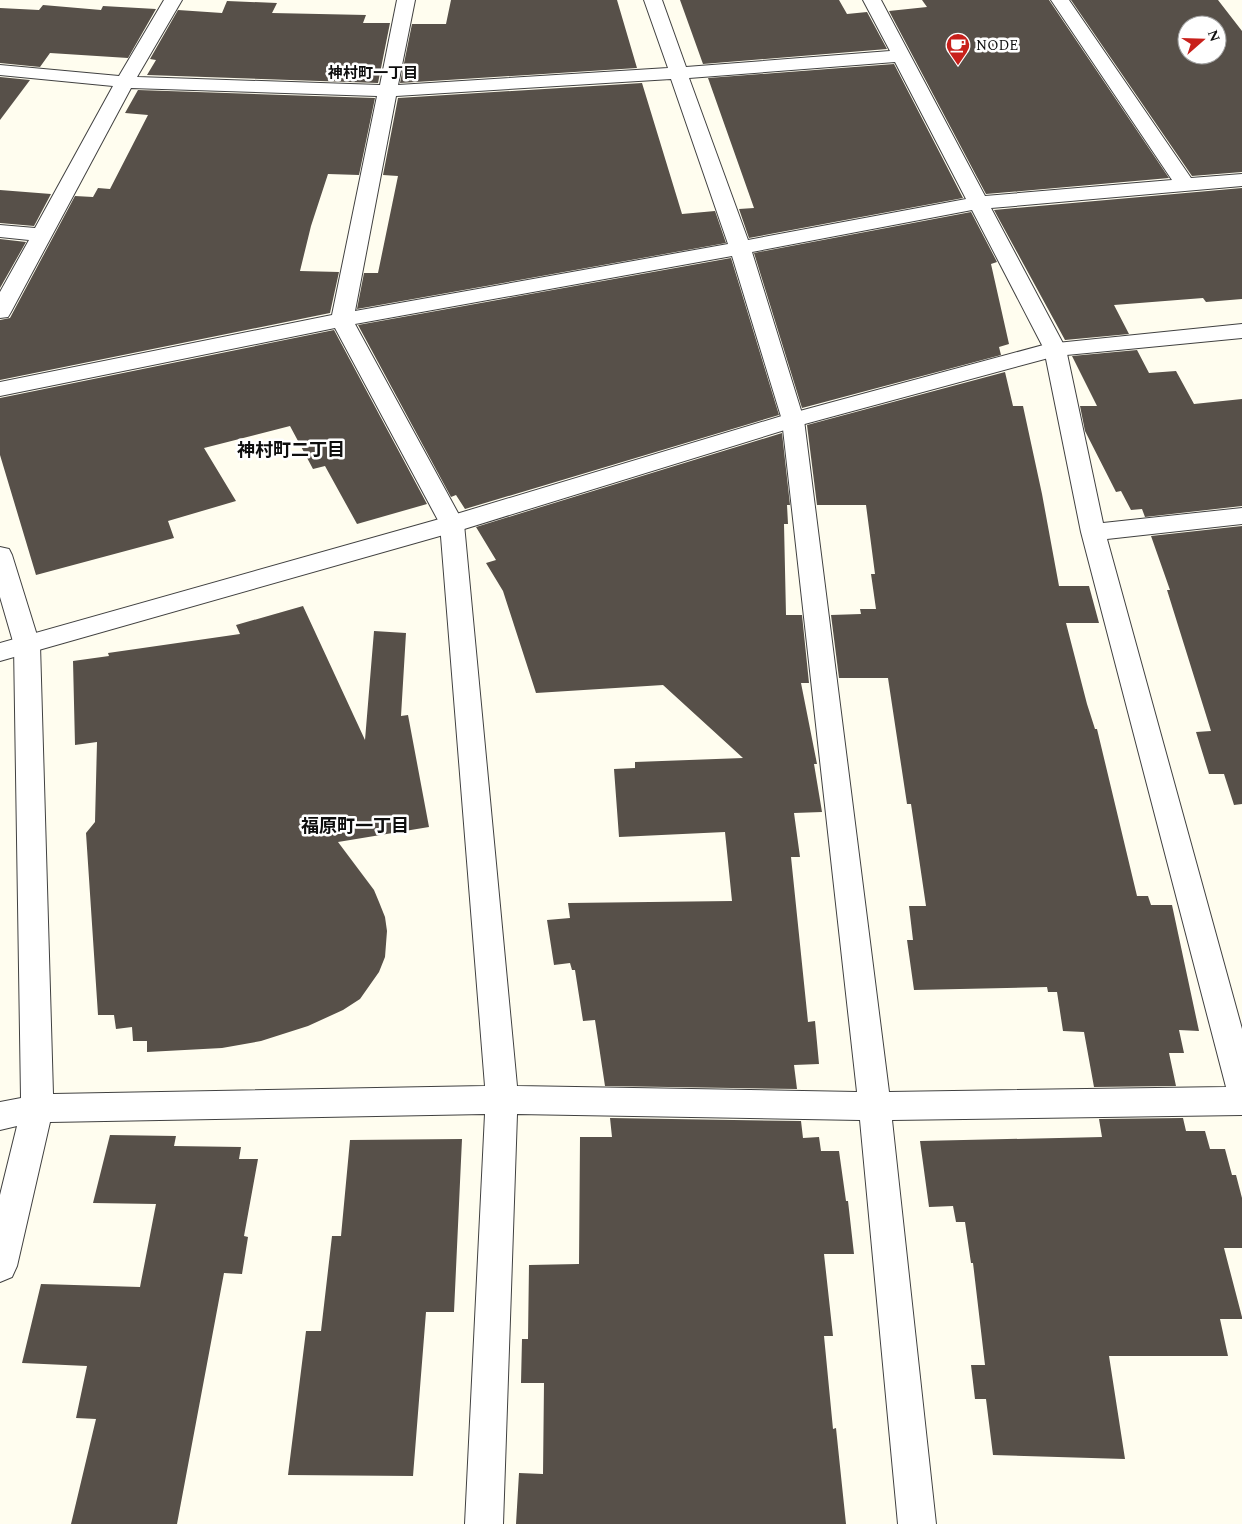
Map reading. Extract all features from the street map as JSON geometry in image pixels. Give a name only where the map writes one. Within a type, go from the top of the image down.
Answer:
[{"type":"street","points":[[0,312],[125,82],[173,0]]},
{"type":"street","points":[[406,0],[342,320],[452,524],[502,1100],[484,1524]]},
{"type":"street","points":[[653,0],[740,248],[793,420],[875,1106],[917,1524]]},
{"type":"street","points":[[872,0],[1054,349],[1093,532],[1242,1087]]},
{"type":"street","points":[[1060,0],[1184,184]]},
{"type":"street","points":[[0,70],[125,82],[388,91],[679,74],[902,56]]},
{"type":"street","points":[[0,389],[342,320],[977,203],[1242,180]]},
{"type":"street","points":[[0,232],[42,235]]},
{"type":"street","points":[[13,649],[452,524],[793,420],[1054,349],[1242,331]]},
{"type":"street","points":[[1093,532],[1242,516]]},
{"type":"street","points":[[0,555],[13,649],[36,1108],[0,1266]]},
{"type":"street","points":[[0,1116],[36,1108],[502,1100],[875,1106],[1242,1101]]},
{"type":"building","points":[[451,0],[617,0],[637,68],[400,83],[412,24],[446,24]]},
{"type":"building","points":[[680,0],[839,0],[847,14],[867,12],[887,49],[703,64]]},
{"type":"building","points":[[922,0],[1049,0],[1169,178],[986,194],[889,11],[927,7]]},
{"type":"building","points":[[1071,0],[1218,0],[1242,31],[1242,172],[1192,176]]},
{"type":"building","points":[[227,1],[277,3],[272,13],[366,15],[363,23],[390,23],[378,83],[147,75],[156,60],[150,59],[178,10],[222,13]]},
{"type":"building","points":[[43,5],[101,10],[103,6],[156,9],[128,58],[50,53],[40,67],[0,63],[0,8],[39,10]]},
{"type":"building","points":[[894,64],[963,198],[749,238],[739,209],[754,208],[708,78]]},
{"type":"building","points":[[0,77],[30,80],[0,120]]},
{"type":"building","points":[[642,83],[682,214],[715,211],[726,243],[357,309],[364,273],[378,273],[398,176],[383,175],[398,98]]},
{"type":"building","points":[[138,90],[375,98],[359,175],[328,174],[311,226],[300,271],[339,272],[330,313],[0,380],[0,320],[10,318],[75,196],[93,197],[98,188],[110,189],[148,115],[125,113]]},
{"type":"building","points":[[1242,188],[1242,299],[1206,302],[1203,298],[1114,305],[1129,334],[1065,340],[994,210]]},
{"type":"building","points":[[0,190],[51,194],[34,226],[0,223]]},
{"type":"building","points":[[971,212],[997,262],[991,264],[1009,344],[999,347],[1001,355],[802,408],[754,253]]},
{"type":"building","points":[[0,239],[26,242],[0,288]]},
{"type":"building","points":[[731,258],[779,415],[465,509],[456,495],[451,497],[358,325]]},
{"type":"building","points":[[334,330],[427,504],[357,524],[325,466],[313,469],[290,426],[204,448],[236,501],[168,521],[174,538],[36,575],[0,455],[0,398]]},
{"type":"building","points":[[1137,350],[1149,373],[1176,371],[1194,404],[1242,399],[1242,506],[1145,517],[1142,509],[1131,510],[1121,491],[1116,492],[1085,431],[1080,406],[1097,406],[1072,356]]},
{"type":"building","points":[[1005,372],[1013,406],[1023,406],[1059,586],[1089,586],[1099,623],[1066,623],[1087,704],[1095,729],[1097,729],[1137,896],[1148,896],[1151,905],[1172,905],[1199,1031],[1179,1030],[1184,1053],[1169,1053],[1176,1086],[1094,1087],[1084,1032],[1063,1031],[1057,992],[1048,992],[1047,987],[914,990],[907,940],[913,940],[909,906],[926,906],[911,804],[907,804],[888,678],[839,678],[831,615],[861,614],[860,609],[876,609],[871,574],[875,574],[866,505],[817,505],[807,425]]},
{"type":"building","points":[[782,433],[790,505],[787,505],[788,524],[784,524],[786,615],[802,615],[809,683],[801,683],[817,764],[814,764],[822,812],[794,813],[800,857],[791,857],[808,1022],[815,1021],[819,1064],[794,1065],[797,1089],[605,1086],[595,1020],[583,1021],[575,970],[572,970],[570,963],[554,965],[547,920],[570,918],[568,903],[732,901],[725,832],[619,837],[614,769],[635,768],[635,762],[743,758],[663,685],[536,693],[503,591],[486,563],[496,560],[476,527]]},
{"type":"building","points":[[1242,526],[1242,804],[1234,805],[1224,774],[1209,774],[1196,732],[1211,731],[1167,590],[1170,590],[1151,536]]},
{"type":"building","points":[[303,606],[365,740],[374,631],[406,633],[401,716],[408,715],[429,827],[338,842],[374,890],[379,902],[385,917],[387,931],[385,957],[379,972],[360,999],[343,1010],[308,1026],[261,1041],[222,1048],[147,1052],[147,1041],[133,1041],[132,1027],[116,1029],[114,1015],[98,1015],[86,833],[95,822],[97,742],[75,745],[73,661],[109,656],[108,653],[240,634],[236,625]]},
{"type":"building","points":[[610,1118],[801,1121],[803,1138],[819,1137],[821,1151],[839,1151],[846,1201],[848,1201],[854,1254],[824,1254],[833,1336],[824,1336],[833,1429],[836,1428],[846,1524],[516,1524],[519,1473],[543,1474],[544,1383],[521,1383],[522,1339],[528,1339],[529,1265],[579,1264],[580,1137],[612,1137]]},
{"type":"building","points":[[1183,1118],[1186,1131],[1205,1131],[1210,1149],[1225,1149],[1232,1175],[1236,1175],[1242,1198],[1242,1248],[1224,1248],[1242,1317],[1242,1319],[1220,1319],[1228,1356],[1109,1356],[1125,1459],[993,1455],[986,1399],[975,1399],[971,1365],[985,1365],[973,1263],[971,1263],[965,1222],[956,1222],[953,1206],[929,1207],[920,1141],[1102,1137],[1099,1119]]},
{"type":"building","points":[[110,1135],[176,1136],[174,1146],[241,1147],[239,1159],[258,1159],[244,1236],[248,1237],[242,1274],[224,1273],[177,1524],[71,1524],[96,1419],[76,1418],[87,1366],[22,1363],[41,1284],[140,1287],[156,1204],[93,1203]]},
{"type":"building","points":[[462,1139],[454,1312],[426,1312],[413,1476],[288,1475],[306,1331],[321,1331],[332,1236],[341,1236],[350,1140]]},
{"type":"place","name":"NODE","points":[[958,66]]},
{"type":"district","name":"神村町一丁目","points":[[373,73]]},
{"type":"district","name":"神村町二丁目","points":[[291,450]]},
{"type":"district","name":"福原町一丁目","points":[[355,826]]}]
